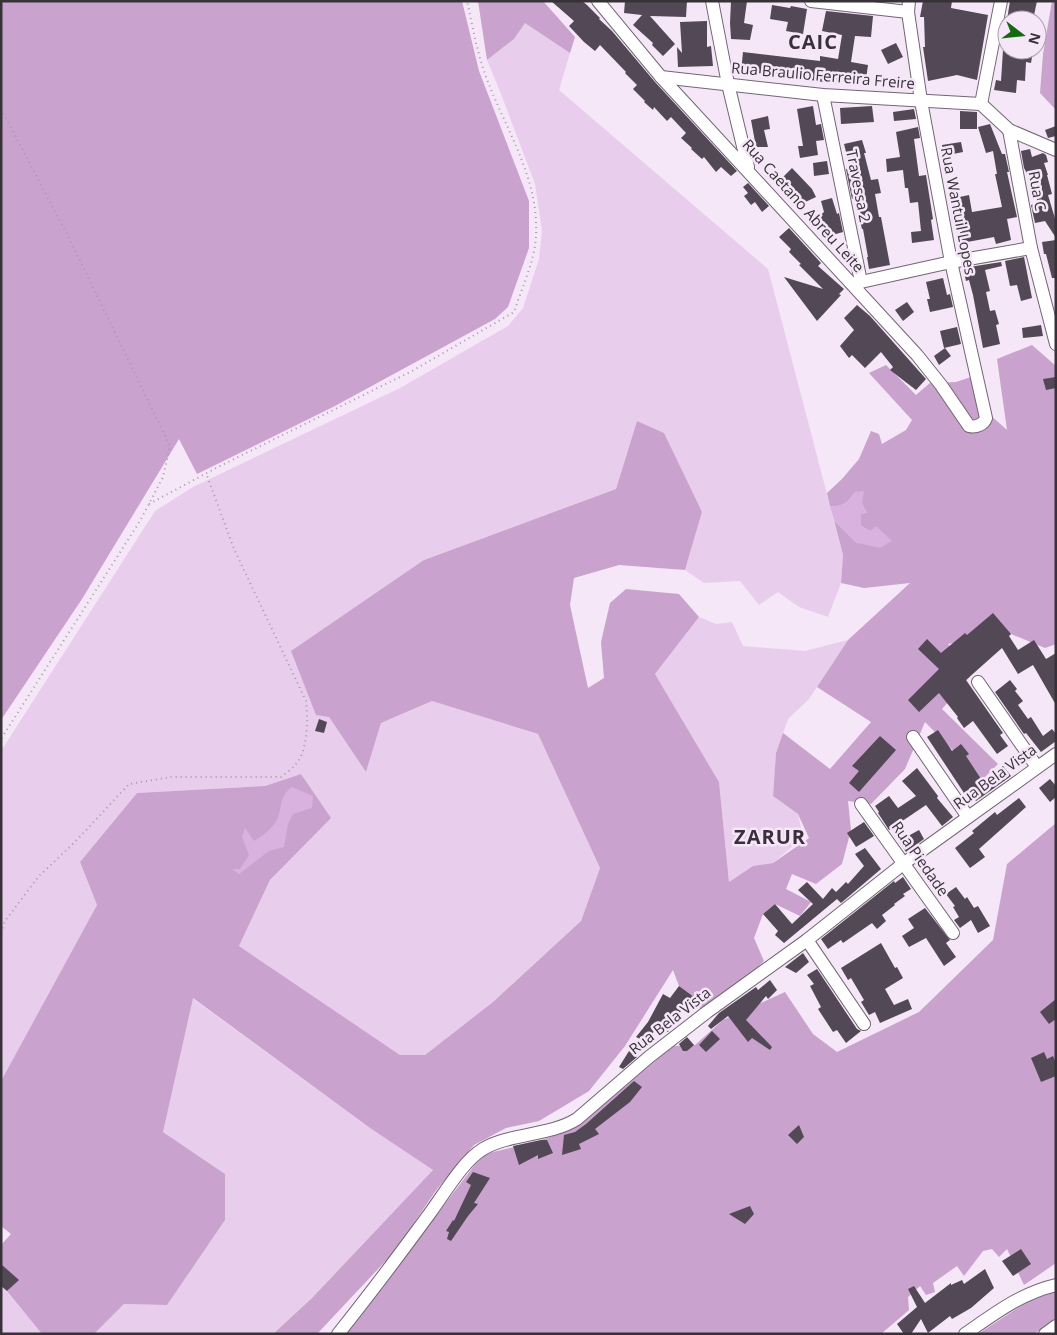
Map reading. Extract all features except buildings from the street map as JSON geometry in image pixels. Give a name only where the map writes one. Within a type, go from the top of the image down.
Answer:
[{"type":"street","name":"Rua Caetano Abreu Leite","points":[[598,1],[661,77],[856,283],[917,355],[969,426],[974,427],[982,424]]},
{"type":"street","points":[[712,1],[728,84],[748,170]]},
{"type":"street","points":[[811,1],[908,7]]},
{"type":"street","points":[[1001,1],[981,104],[1009,130],[1056,150]]},
{"type":"street","name":"Rua Wantuil Lopes","points":[[908,7],[921,101],[951,262],[986,418],[982,424]]},
{"type":"street","name":"Rua Braulio Ferreira Freire","points":[[661,77],[823,95],[981,104]]},
{"type":"street","name":"Travessa 2","points":[[823,95],[856,283]]},
{"type":"street","name":"Rua C","points":[[1009,130],[1030,248],[1055,343]]},
{"type":"street","points":[[856,283],[951,262],[1030,248]]},
{"type":"street","points":[[978,682],[1037,767]]},
{"type":"street","points":[[913,736],[968,817]]},
{"type":"street","name":"Rua Bela Vista","points":[[338,1334],[371,1294],[459,1173],[483,1149],[501,1142],[566,1126],[577,1119],[649,1057],[700,1017],[807,940],[903,864],[1056,754]]},
{"type":"street","name":"Rua Piedade","points":[[860,804],[953,934]]},
{"type":"street","points":[[807,940],[864,1024]]},
{"type":"street","points":[[965,1334],[1016,1300],[1038,1289],[1056,1285]]},
{"type":"street","points":[[1045,1334],[1056,1326]]},
{"type":"path","points":[[149,504],[206,473],[414,370],[514,312],[531,263],[536,235],[534,205],[524,165],[483,69],[467,1]]},
{"type":"path","points":[[1,109],[68,236],[170,446],[163,477],[140,521],[1,739]]},
{"type":"path","points":[[1,933],[5,921],[39,876],[74,843],[129,784],[171,777],[280,777],[298,763],[306,739],[308,721],[306,701],[234,549],[206,473]]},
{"type":"shaded area","points":[[1,1],[462,1],[479,71],[529,201],[529,248],[508,307],[495,319],[333,407],[197,474],[179,439],[82,599],[1,720]]},
{"type":"shaded area","points":[[478,1],[543,1],[575,37],[570,53],[525,23],[514,39],[487,60]]},
{"type":"shaded area","points":[[1052,1],[1056,1],[1056,110],[1040,93],[1043,60],[1047,60],[1047,30]]},
{"type":"shaded area","points":[[525,22],[570,53],[559,90],[768,269],[843,555],[841,583],[828,617],[799,607],[778,592],[759,605],[740,581],[704,583],[685,570],[702,512],[637,421],[616,489],[424,560],[329,717],[366,772],[381,723],[432,701],[538,734],[600,868],[581,921],[493,1002],[425,1055],[400,1055],[239,946],[270,880],[330,818],[301,774],[265,786],[137,793],[80,862],[97,905],[1,1081],[1,751],[155,511],[193,487],[400,388],[508,326],[523,308],[539,259],[542,231],[535,184],[487,60],[514,39]]},
{"type":"shaded area","points":[[1032,345],[1056,366],[1056,644],[1045,648],[1011,634],[948,644],[973,673],[942,709],[998,764],[982,780],[925,722],[905,769],[871,804],[848,801],[851,830],[842,864],[816,884],[792,874],[786,889],[811,902],[800,916],[775,904],[763,914],[754,938],[764,961],[754,971],[701,1011],[694,997],[679,986],[673,970],[625,1046],[589,1091],[539,1121],[506,1128],[474,1145],[437,1189],[394,1252],[317,1334],[273,1334],[312,1298],[433,1170],[370,1128],[193,998],[163,1132],[225,1174],[225,1220],[167,1305],[124,1304],[94,1334],[42,1334],[7,1291],[18,1280],[1,1264],[1,1245],[11,1234],[1,1226],[1,1081],[97,905],[80,862],[137,793],[265,786],[301,774],[331,818],[270,880],[239,946],[400,1055],[425,1055],[493,1002],[581,921],[600,868],[538,734],[432,701],[381,723],[366,772],[329,717],[316,715],[291,651],[424,560],[616,489],[637,421],[664,433],[702,512],[685,570],[619,565],[574,578],[570,605],[588,688],[604,678],[601,642],[610,603],[626,589],[679,594],[699,617],[655,674],[719,782],[729,882],[753,866],[773,863],[809,838],[798,814],[773,796],[776,753],[783,733],[830,769],[871,722],[817,687],[848,640],[910,583],[864,588],[841,583],[843,555],[834,520],[857,543],[870,531],[861,526],[861,513],[867,513],[855,492],[850,499],[839,506],[830,506],[827,493],[859,459],[871,431],[879,434],[882,444],[906,430],[912,420],[869,373],[886,365],[916,395],[930,383],[956,382],[971,377],[979,405],[1007,430],[997,359]]},
{"type":"shaded area","points":[[864,491],[862,503],[867,513],[861,514],[861,526],[870,531],[876,526],[892,541],[880,548],[857,543],[834,520],[830,506],[842,505],[855,492]]},
{"type":"shaded area","points":[[699,617],[716,624],[732,622],[743,646],[805,651],[848,640],[809,699],[788,719],[776,753],[773,796],[798,814],[803,837],[773,863],[753,866],[729,882],[719,782],[655,674]]},
{"type":"shaded area","points":[[292,787],[313,796],[312,808],[293,814],[288,824],[284,847],[269,851],[239,874],[232,869],[240,869],[249,855],[242,837],[245,828],[254,841],[271,828],[278,818],[284,795]]},
{"type":"shaded area","points":[[1056,823],[1056,1263],[1024,1285],[1007,1249],[999,1257],[992,1249],[983,1251],[964,1276],[957,1266],[933,1283],[935,1292],[926,1295],[920,1286],[908,1297],[909,1310],[881,1334],[342,1334],[485,1154],[539,1141],[577,1127],[673,1046],[695,1045],[723,1020],[785,992],[813,1034],[837,1052],[919,1012],[993,940],[1007,864]]},
{"type":"shaded area","points":[[192,998],[370,1128],[433,1170],[312,1298],[273,1334],[94,1334],[124,1304],[167,1305],[225,1174],[163,1132]]},
{"type":"shaded area","points":[[1,1287],[7,1291],[42,1334],[1,1334]]},
{"type":"shaded area","points":[[1056,1290],[1056,1318],[1034,1334],[978,1334],[1030,1300]]},
{"type":"district","name":"CAIC","points":[[813,42]]},
{"type":"district","name":"ZARUR","points":[[770,837]]}]
